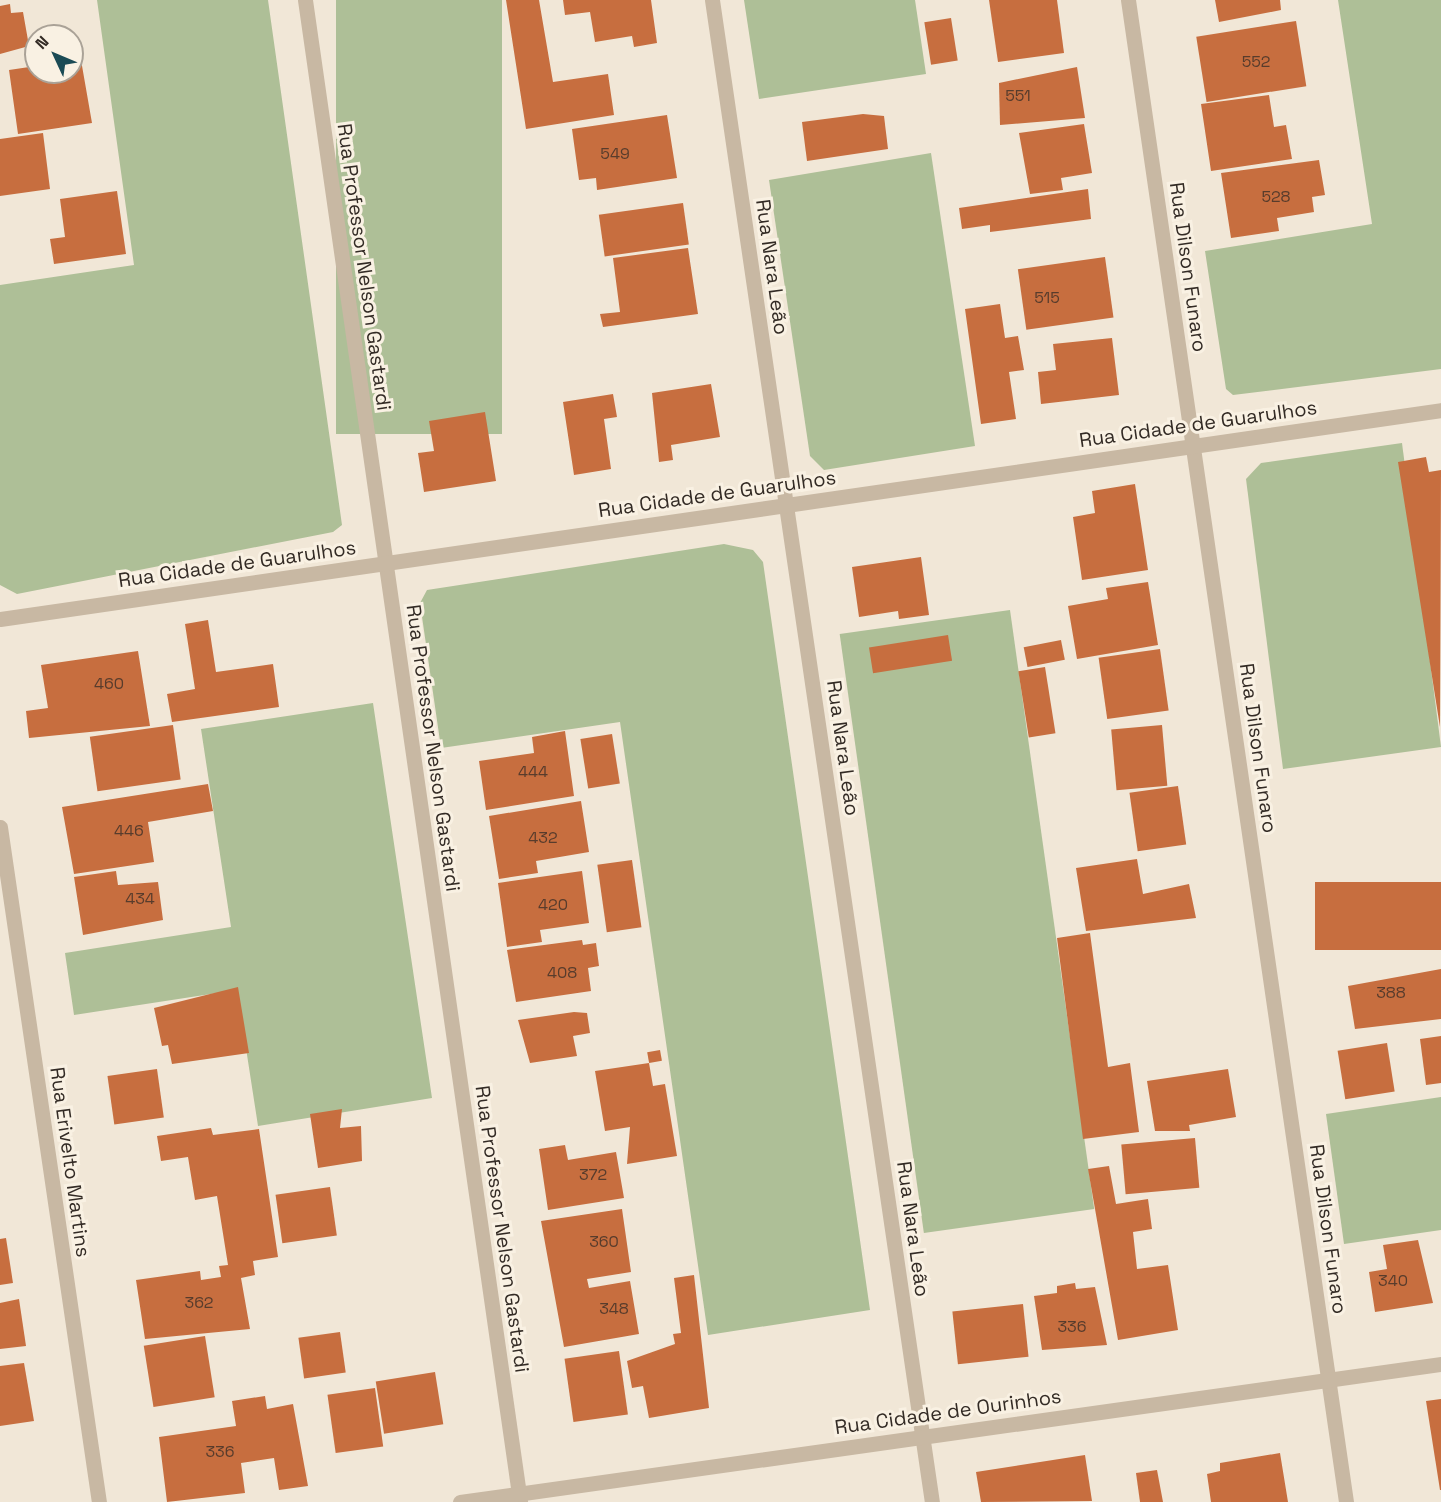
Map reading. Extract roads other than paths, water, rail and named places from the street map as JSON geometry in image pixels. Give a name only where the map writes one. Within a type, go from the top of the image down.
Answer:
[{"type":"street","name":"Rua Professor Nelson Gastardi","points":[[305,0],[519,1498]]},
{"type":"street","name":"Rua Nara Leão","points":[[712,0],[932,1502]]},
{"type":"street","name":"Rua Dilson Funaro","points":[[1128,0],[1346,1502]]},
{"type":"street","name":"Rua Cidade de Guarulhos","points":[[0,619],[1441,410]]},
{"type":"street","name":"Rua Erivelto Martins","points":[[0,827],[99,1502]]},
{"type":"street","name":"Rua Cidade de Ourinhos","points":[[460,1502],[519,1498],[922,1437],[1441,1364]]}]
